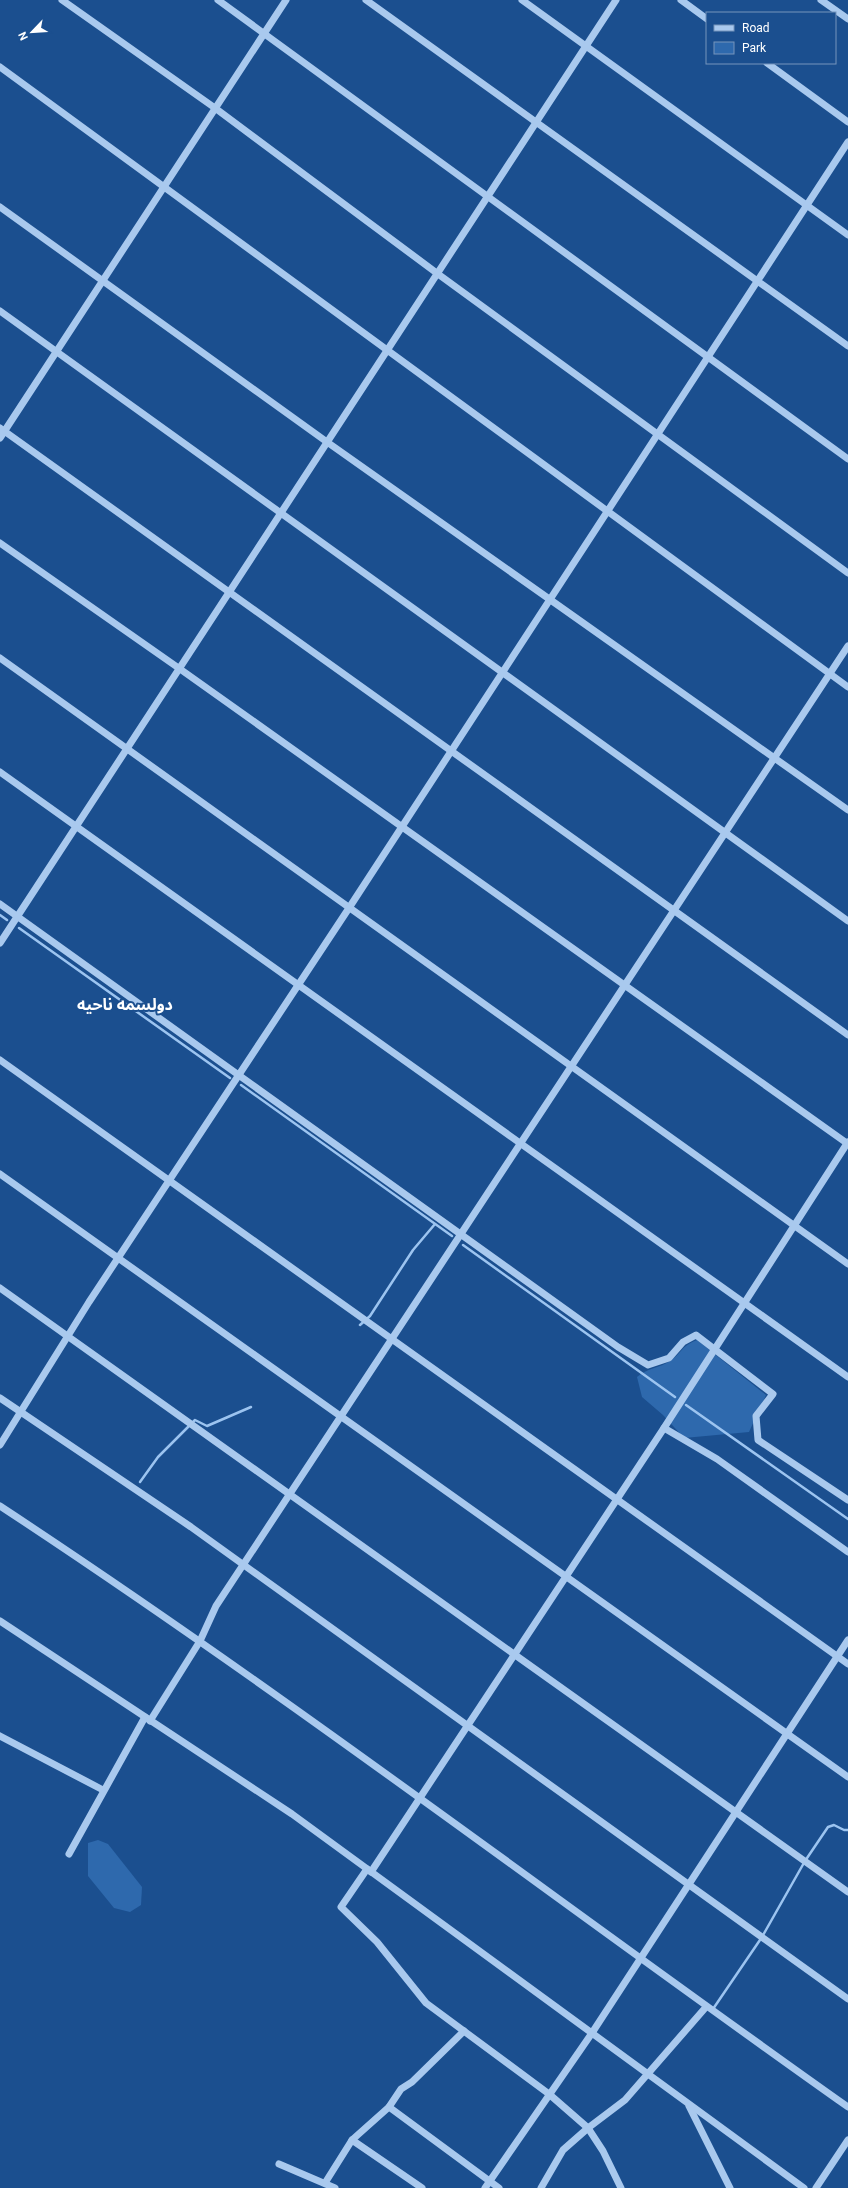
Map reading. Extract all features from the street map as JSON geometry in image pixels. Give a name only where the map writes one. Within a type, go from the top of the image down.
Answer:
[{"type":"street","points":[[62,0],[215,108],[438,274],[848,573]]},
{"type":"street","points":[[218,0],[848,459]]},
{"type":"street","points":[[286,0],[56,352],[1,432],[229,592],[848,1035]]},
{"type":"street","points":[[366,0],[535,123],[848,346]]},
{"type":"street","points":[[522,0],[848,235]]},
{"type":"street","points":[[0,943],[128,750],[280,513],[438,274],[616,0]]},
{"type":"street","points":[[681,0],[706,18]]},
{"type":"street","points":[[821,0],[848,19]]},
{"type":"street","points":[[768,64],[848,122]]},
{"type":"street","points":[[1,69],[609,510],[848,686]]},
{"type":"street","points":[[0,1445],[68,1336],[238,1075],[350,908],[848,142]]},
{"type":"street","points":[[0,207],[327,442],[848,810]]},
{"type":"street","points":[[0,310],[56,352],[848,921]]},
{"type":"street","points":[[0,543],[848,1143],[743,1302],[664,1428],[615,1499],[419,1799],[369,1871],[341,1907],[377,1942],[426,2003],[549,2094],[588,2128],[603,2151],[621,2188]]},
{"type":"street","points":[[69,1854],[103,1790],[200,1641],[216,1606],[393,1340],[520,1144],[675,911],[848,646]]},
{"type":"street","points":[[0,658],[848,1264]]},
{"type":"street","points":[[0,772],[848,1377]]},
{"type":"street","points":[[0,904],[618,1347],[648,1365],[669,1358],[683,1342],[696,1335],[714,1347],[773,1394],[756,1416],[758,1440],[848,1500]]},
{"type":"street","points":[[0,1060],[848,1664]]},
{"type":"street","points":[[0,1174],[118,1260],[786,1735],[848,1777]]},
{"type":"street","points":[[0,1288],[848,1892]]},
{"type":"street","points":[[0,1398],[244,1565],[848,1999]]},
{"type":"street","points":[[664,1428],[717,1459],[848,1552]]},
{"type":"street","points":[[0,1506],[200,1641],[706,2007],[848,2107]]},
{"type":"street","points":[[0,1621],[292,1814],[804,2188]]},
{"type":"street","points":[[487,2185],[592,2033],[848,1640]]},
{"type":"street","points":[[0,1736],[103,1790]]},
{"type":"street","points":[[541,2188],[563,2150],[588,2128],[625,2100],[706,2007]]},
{"type":"street","points":[[280,2164],[331,2186],[352,2140],[389,2107],[402,2089],[412,2082],[464,2032]]},
{"type":"street","points":[[688,2103],[730,2188]]},
{"type":"street","points":[[389,2107],[487,2185],[499,2188]]},
{"type":"street","points":[[352,2140],[422,2188]]},
{"type":"street","points":[[816,2188],[848,2140]]},
{"type":"green space","points":[[697,1340],[766,1395],[749,1432],[684,1438],[663,1415],[642,1397],[637,1377],[670,1361],[687,1345]]},
{"type":"green space","points":[[98,1840],[108,1844],[142,1887],[141,1905],[130,1912],[114,1908],[88,1876],[88,1843]]},
{"type":"waterway","points":[[0,915],[7,920]]},
{"type":"waterway","points":[[19,928],[230,1078]]},
{"type":"waterway","points":[[241,1085],[452,1236]]},
{"type":"waterway","points":[[360,1325],[370,1316],[413,1250],[435,1224]]},
{"type":"waterway","points":[[463,1245],[675,1397]]},
{"type":"waterway","points":[[686,1405],[848,1519]]},
{"type":"waterway","points":[[140,1482],[158,1457],[195,1420],[207,1426],[251,1407]]},
{"type":"waterway","points":[[713,2009],[762,1937],[805,1861],[828,1827],[834,1825],[844,1830],[848,1830]]},
{"type":"district","name":"دولسمه ناحیه","points":[[125,1004]]}]
